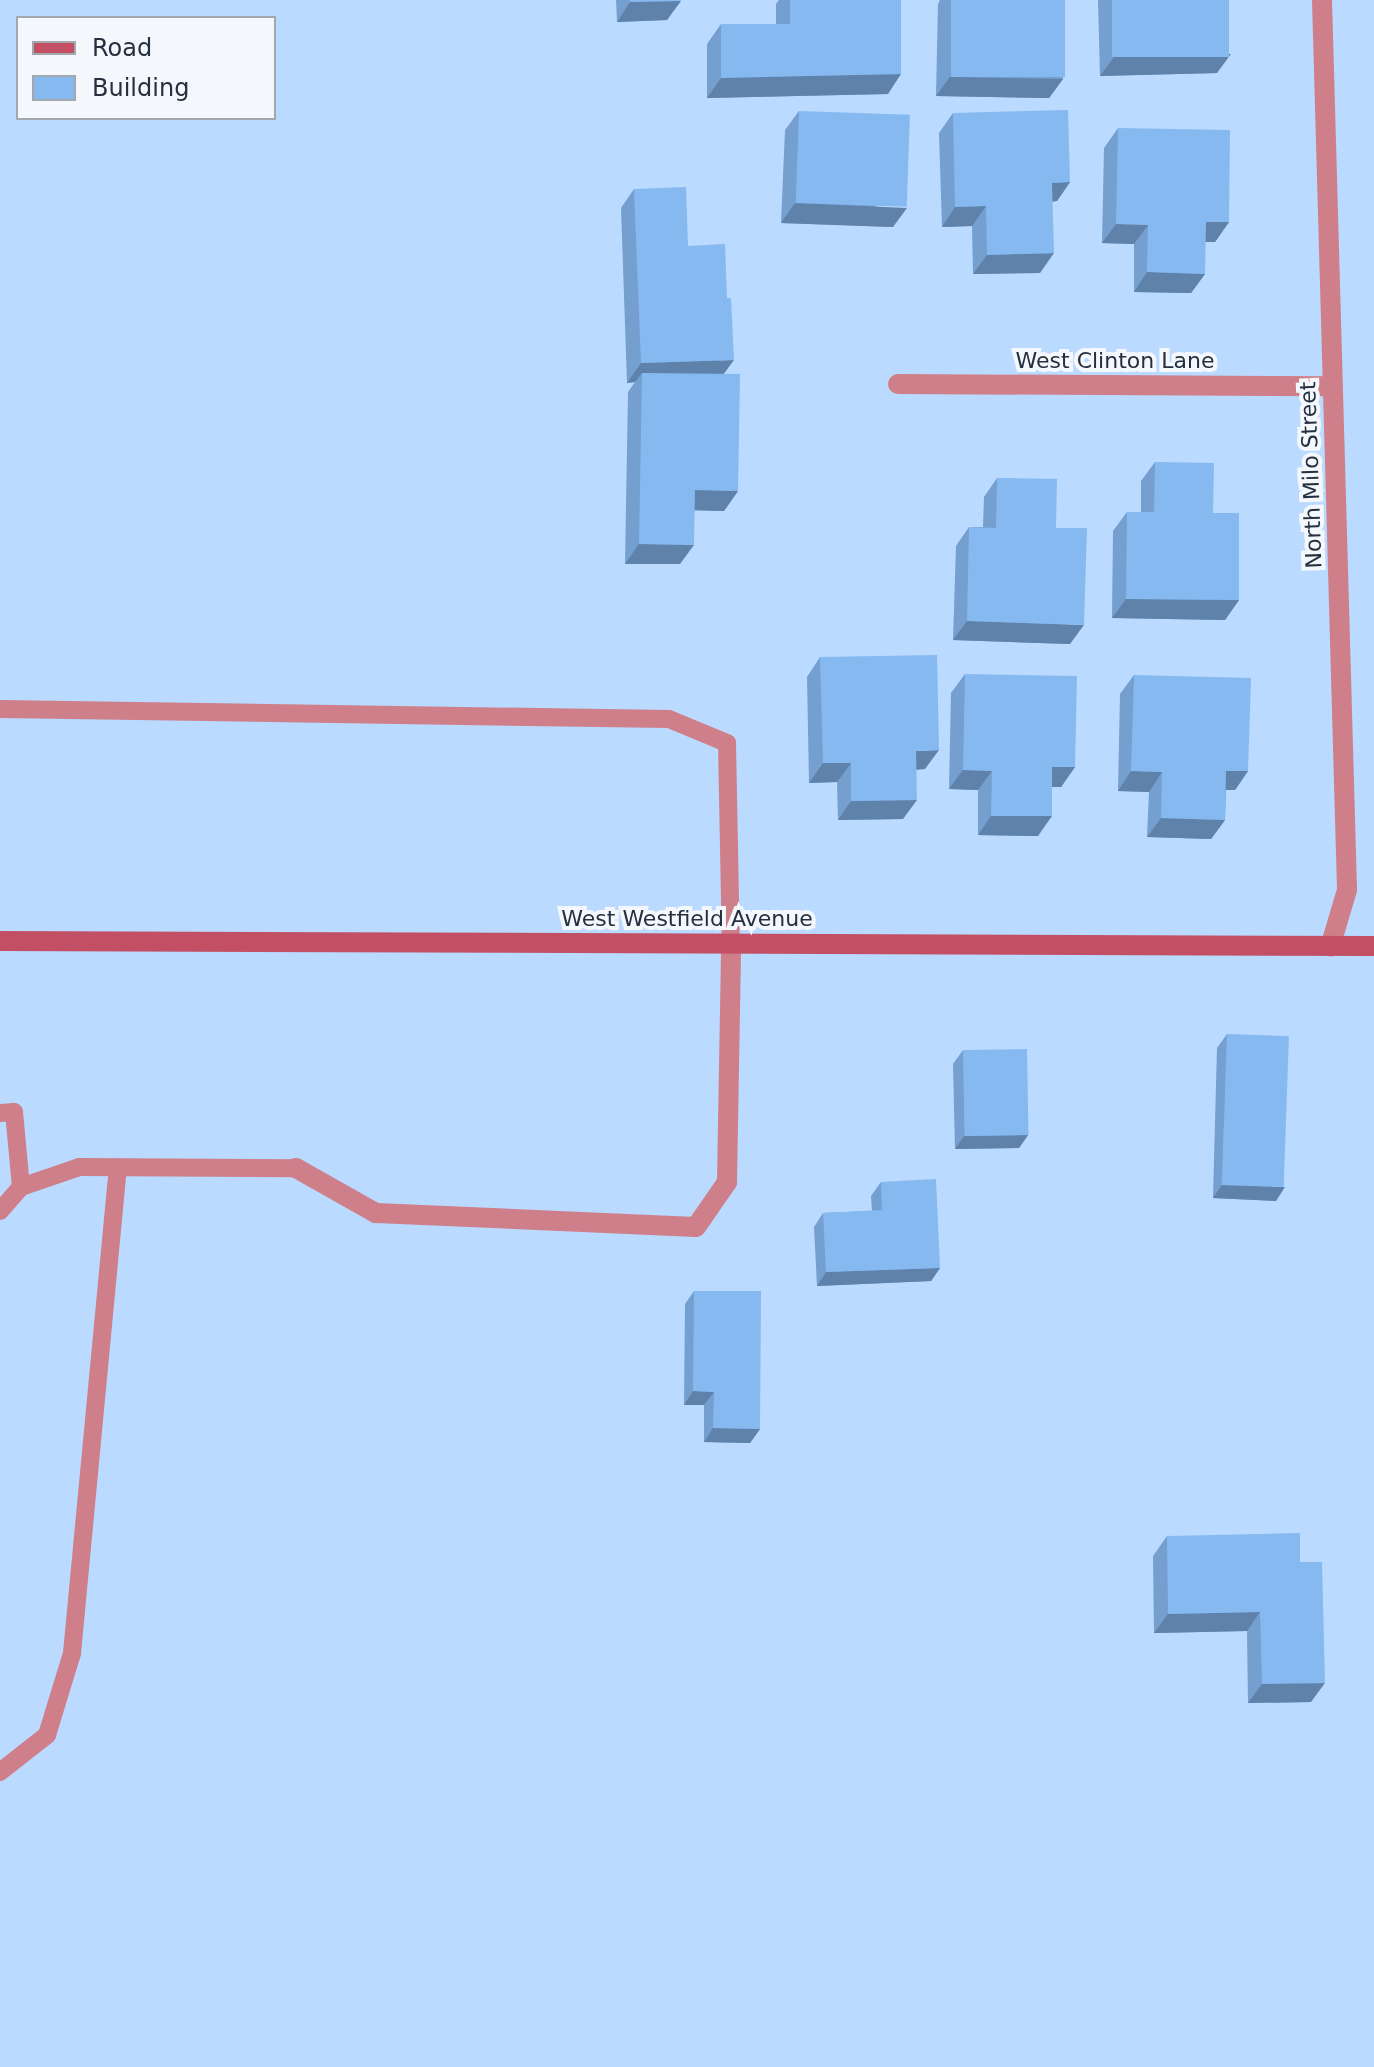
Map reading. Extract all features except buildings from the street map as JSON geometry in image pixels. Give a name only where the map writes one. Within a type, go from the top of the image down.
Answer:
[{"type":"street","name":"North Milo Street","points":[[1322,0],[1347,890],[1330,947]]},
{"type":"street","name":"West Clinton Lane","points":[[898,384],[1332,386]]},
{"type":"street","name":"West Westfield Avenue","points":[[0,941],[1374,946]]},
{"type":"street","points":[[296,1168],[376,1213],[696,1227],[727,1182],[731,943]]},
{"type":"lane","points":[[0,709],[669,719],[727,743],[731,943]]},
{"type":"lane","points":[[0,1113],[14,1112],[21,1187]]},
{"type":"lane","points":[[0,1211],[21,1187],[79,1167],[296,1168]]},
{"type":"lane","points":[[0,1772],[47,1735],[72,1653],[118,1167]]}]
